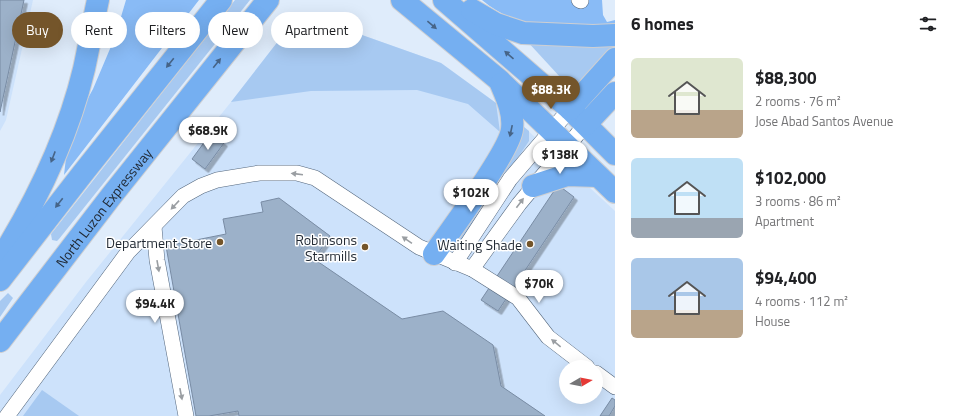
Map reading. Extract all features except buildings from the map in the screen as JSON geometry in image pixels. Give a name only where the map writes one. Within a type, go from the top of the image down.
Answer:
[{"type":"highway","points":[[0,260],[41,186],[67,120],[84,69],[98,0]]},
{"type":"highway","points":[[0,280],[221,0]]},
{"type":"highway","name":"North Luzon Expressway","points":[[0,341],[112,195],[268,0]]},
{"type":"highway","points":[[402,0],[499,80],[615,192]]},
{"type":"highway","points":[[444,0],[570,109],[615,154]]},
{"type":"highway","points":[[455,0],[496,24],[523,33],[615,35]]},
{"type":"highway","points":[[570,109],[615,59]]},
{"type":"highway","points":[[434,254],[494,166],[512,130],[512,113],[499,80]]},
{"type":"highway","points":[[586,124],[615,93]]},
{"type":"highway","points":[[533,186],[568,175],[598,176]]},
{"type":"street","points":[[455,263],[510,179],[570,109]]},
{"type":"street","points":[[472,269],[533,186],[586,124]]},
{"type":"street","points":[[7,416],[128,252],[154,228],[184,196],[201,186],[218,180],[259,173],[297,173],[315,178],[419,247],[472,269],[518,298],[548,337],[578,360]]},
{"type":"street","points":[[154,228],[157,260],[186,416]]},
{"type":"street","points":[[603,378],[615,387]]},
{"type":"shaded area","points":[[0,0],[33,0],[30,12],[12,12],[12,48],[22,48],[6,120],[0,131]]},
{"type":"shaded area","points":[[126,0],[199,0],[190,12],[135,12],[135,48],[162,48],[64,175],[67,149],[81,111],[93,89],[110,48],[127,48],[127,12],[122,12]]},
{"type":"shaded area","points":[[235,0],[250,0],[240,12],[226,12]]},
{"type":"shaded area","points":[[482,0],[602,0],[603,15],[607,22],[615,20],[615,28],[562,29],[529,24],[513,19],[497,11]]},
{"type":"shaded area","points":[[208,34],[208,48],[212,48],[59,239],[57,241],[52,240],[51,234],[197,48],[200,48],[200,45]]},
{"type":"shaded area","name":"Robinsons Starmills","points":[[363,35],[441,63],[496,103],[615,211],[615,416],[0,416],[0,395],[86,282],[273,48],[363,48]]},
{"type":"shaded area","points":[[363,35],[441,63],[496,103],[500,132],[468,104],[417,90],[311,91],[231,102],[273,48],[363,48]]},
{"type":"shaded area","points":[[526,40],[615,45],[572,90]]},
{"type":"shaded area","points":[[520,127],[524,127],[529,131],[529,141],[453,255],[447,250]]},
{"type":"shaded area","points":[[8,293],[13,298],[0,317],[0,301]]},
{"type":"shaded area","points":[[42,390],[79,416],[23,416]]},
{"type":"place","name":"Department Store","points":[[220,242]]},
{"type":"place","name":"Waiting Shade","points":[[530,244]]},
{"type":"place","name":"Robinsons Starmills","points":[[365,247]]}]
